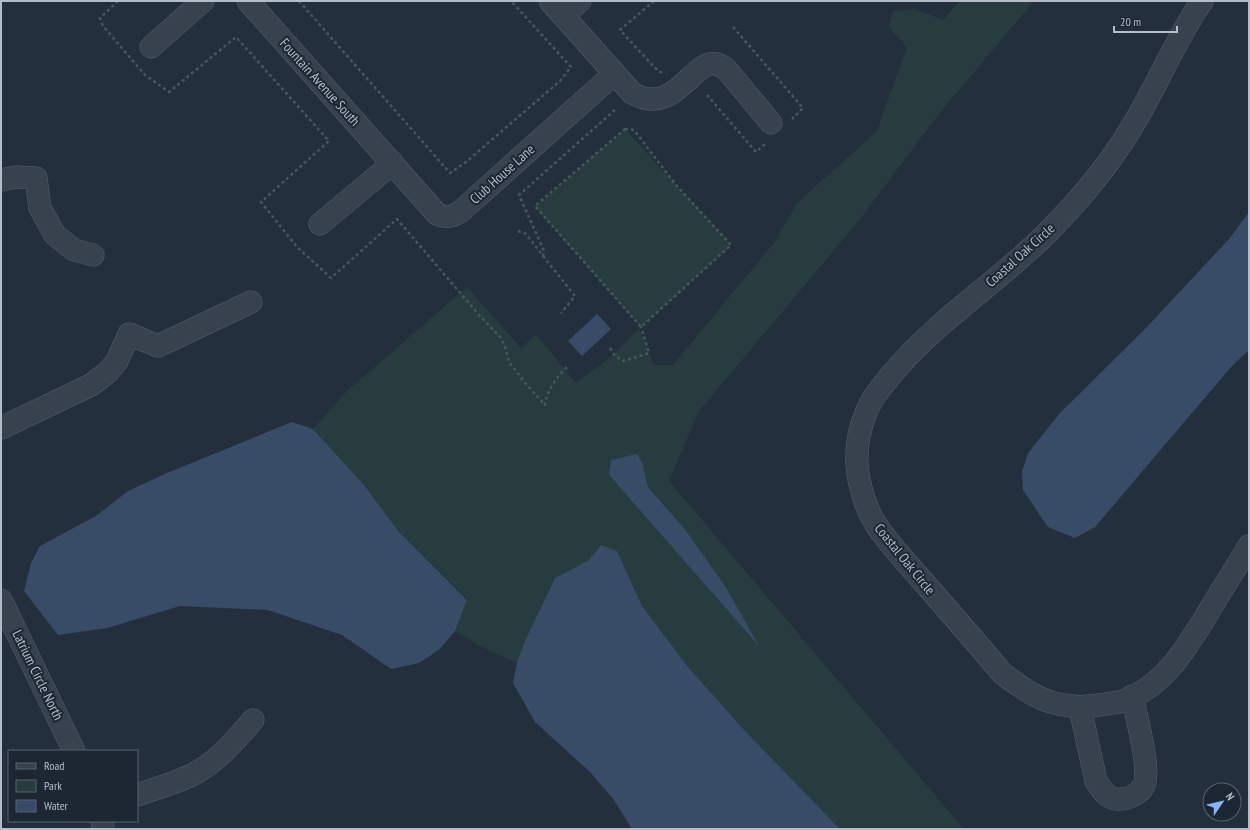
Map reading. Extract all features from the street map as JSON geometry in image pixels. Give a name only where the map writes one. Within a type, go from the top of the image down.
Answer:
[{"type":"street","points":[[151,47],[203,1]]},
{"type":"street","name":"Fountain Avenue South","points":[[248,1],[393,163]]},
{"type":"street","points":[[580,1],[556,9],[632,93],[640,98],[654,100],[668,96],[707,65],[717,64],[726,69],[771,123]]},
{"type":"street","name":"Coastal Oak Circle","points":[[1202,1],[1171,53],[1140,114],[1110,159],[1081,195],[1046,234],[948,317],[904,359],[882,386],[866,410],[859,431],[856,452],[857,474],[864,500],[875,523],[896,550],[1002,673],[1020,688],[1041,699],[1064,706],[1080,708],[1122,701],[1144,691],[1167,673],[1185,650],[1249,546]]},
{"type":"street","name":"Club House Lane","points":[[393,163],[437,214],[444,217],[453,216],[614,74]]},
{"type":"street","points":[[320,224],[393,163]]},
{"type":"street","points":[[1,180],[16,177],[36,178],[40,208],[55,235],[74,250],[93,255]]},
{"type":"street","points":[[1,428],[91,384],[108,372],[117,361],[129,334],[158,346],[250,302]]},
{"type":"street","name":"Latrium Circle North","points":[[1,600],[74,750]]},
{"type":"street","points":[[1080,708],[1096,781],[1102,791],[1112,799],[1121,800],[1131,797],[1144,787],[1147,773],[1132,696]]},
{"type":"street","points":[[138,795],[192,774],[218,757],[230,747],[254,720]]},
{"type":"path","points":[[118,1],[100,18],[103,26],[145,75],[169,92],[236,37],[329,141],[261,202],[297,247],[331,278],[397,219],[479,315],[496,332],[505,346],[509,362],[545,405],[546,399],[554,384],[567,367]]},
{"type":"path","points":[[299,1],[450,173],[466,162],[560,81],[571,67],[511,1]]},
{"type":"path","points":[[654,1],[620,30],[655,68]]},
{"type":"path","points":[[543,256],[544,251],[519,196],[616,110]]},
{"type":"path","points":[[610,348],[615,356],[624,361],[649,353],[641,327],[535,206],[625,129],[634,130],[676,185],[731,245],[641,327]]},
{"type":"path","points":[[518,231],[526,234],[575,296],[569,306],[561,313]]},
{"type":"green space","points":[[960,1],[1034,1],[938,115],[857,223],[699,411],[669,481],[964,829],[840,829],[747,733],[688,667],[642,606],[617,551],[601,545],[589,560],[555,578],[524,643],[517,663],[482,647],[455,631],[467,599],[399,532],[364,485],[313,429],[347,391],[467,287],[521,348],[536,334],[576,383],[612,356],[639,329],[654,365],[673,365],[774,243],[797,203],[876,132],[907,48],[889,27],[893,11],[914,9],[943,20]],"holes":[[[643,465],[648,486],[684,528],[758,644],[609,475]]]},
{"type":"green space","points":[[625,129],[731,245],[641,327],[535,207]]},
{"type":"water","points":[[1249,212],[1249,350],[1231,367],[1095,527],[1075,538],[1048,527],[1023,490],[1022,472],[1028,453],[1060,413],[1146,328],[1229,239]]},
{"type":"water","points":[[597,314],[611,329],[582,356],[568,341]]},
{"type":"water","points":[[292,422],[313,429],[364,485],[399,532],[467,600],[455,631],[440,649],[419,663],[391,669],[342,635],[268,610],[180,606],[107,628],[58,635],[24,591],[31,563],[40,546],[96,516],[128,491],[167,473]]},
{"type":"water","points":[[637,454],[643,465],[648,487],[684,528],[725,586],[759,646],[609,475],[611,460]]},
{"type":"water","points":[[601,545],[617,551],[642,606],[688,667],[747,733],[840,829],[632,829],[614,800],[590,772],[535,722],[513,683],[517,663],[524,643],[555,578],[589,560]]}]
